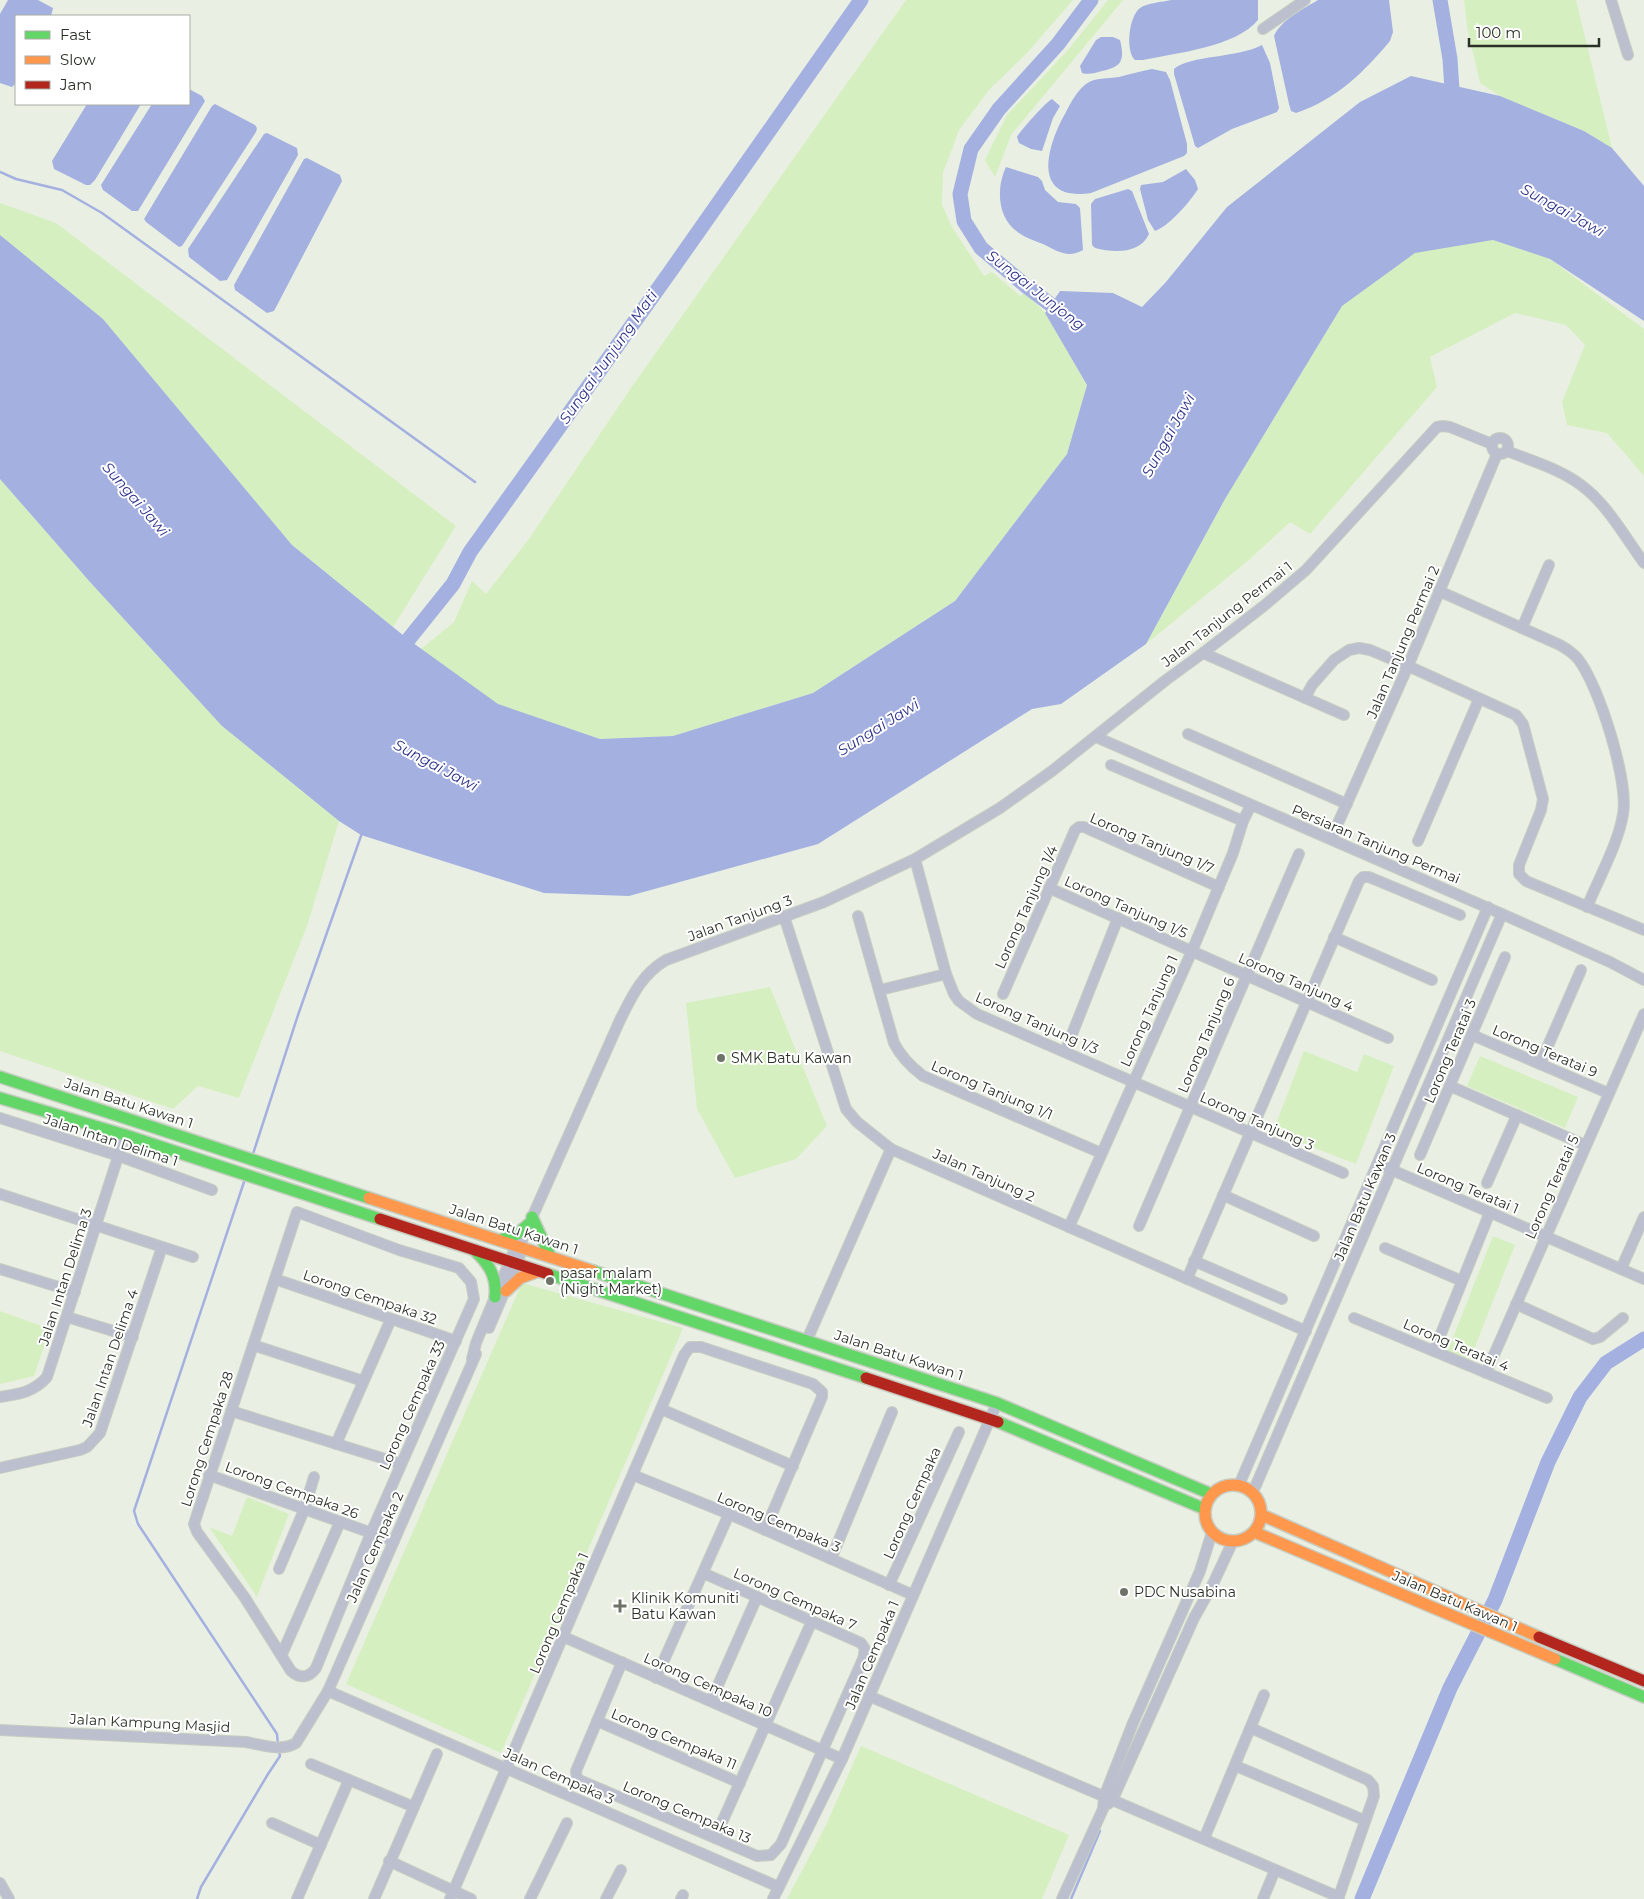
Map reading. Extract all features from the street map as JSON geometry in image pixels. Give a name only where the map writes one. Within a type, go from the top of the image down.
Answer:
[{"type":"street","points":[[1263,29],[1305,0]]},
{"type":"street","points":[[1611,0],[1628,55]]},
{"type":"street","name":"Jalan Tanjung Permai 1","points":[[1096,737],[1166,680],[1265,605],[1306,570],[1437,427],[1443,426],[1492,444]]},
{"type":"street","points":[[1502,452],[1508,443],[1504,439],[1496,439],[1492,444],[1493,450],[1560,474],[1582,485],[1604,507],[1644,563]]},
{"type":"street","name":"Jalan Tanjung Permai 2","points":[[1331,839],[1502,452]]},
{"type":"street","points":[[1522,628],[1549,565]]},
{"type":"street","points":[[1439,591],[1560,645],[1571,652],[1582,664],[1590,680],[1609,729],[1622,783],[1624,812],[1622,822],[1587,907]]},
{"type":"street","points":[[1305,698],[1312,685],[1334,660],[1349,650],[1359,648],[1370,650],[1408,666],[1516,715],[1523,724],[1542,790],[1542,804],[1519,864],[1519,874],[1526,881],[1644,930]]},
{"type":"street","points":[[1203,653],[1344,715]]},
{"type":"street","points":[[1418,840],[1479,699]]},
{"type":"street","points":[[1188,734],[1347,804]]},
{"type":"street","name":"Persiaran Tanjung Permai","points":[[1096,737],[1488,907],[1610,962],[1644,980]]},
{"type":"street","name":"Jalan Tanjung 3","points":[[520,1245],[620,1020],[634,991],[654,967],[666,960],[824,902],[915,859],[1000,808],[1096,737]]},
{"type":"street","points":[[1111,765],[1243,821]]},
{"type":"street","name":"Lorong Tanjung 1","points":[[1069,1227],[1192,951],[1251,805]]},
{"type":"street","name":"Lorong Tanjung 1/7","points":[[1075,830],[1078,827],[1084,827],[1219,887]]},
{"type":"street","name":"Lorong Tanjung 1/4","points":[[1003,994],[1075,830]]},
{"type":"street","name":"Lorong Tanjung 6","points":[[1139,1226],[1298,854]]},
{"type":"street","name":"Lorong Tanjung 1/3","points":[[915,859],[946,974],[954,994],[968,1008],[1133,1081]]},
{"type":"street","points":[[1187,1279],[1359,881],[1363,877],[1369,877],[1460,915]]},
{"type":"street","name":"Lorong Tanjung 1/5","points":[[1049,888],[1192,951]]},
{"type":"street","name":"Jalan Batu Kawan 3","points":[[1239,1485],[1488,907]]},
{"type":"street","name":"Jalan Batu Kawan 3","points":[[1253,1492],[1502,914]]},
{"type":"street","name":"Jalan Tanjung 2","points":[[784,916],[846,1109],[857,1122],[890,1149],[1306,1331]]},
{"type":"street","name":"Lorong Tanjung 1/1","points":[[858,916],[897,1050],[905,1061],[922,1076],[1101,1152]]},
{"type":"street","points":[[1065,1052],[1118,918]]},
{"type":"street","points":[[1334,937],[1432,980]]},
{"type":"street","name":"Lorong Tanjung 4","points":[[1192,951],[1388,1038]]},
{"type":"street","name":"Lorong Teratai 3","points":[[1420,1156],[1505,957]]},
{"type":"street","points":[[1540,1064],[1581,970]]},
{"type":"street","points":[[880,990],[946,974]]},
{"type":"street","name":"Lorong Teratai 5","points":[[1486,1372],[1644,1014]]},
{"type":"street","name":"Lorong Teratai 9","points":[[1472,1035],[1608,1093]]},
{"type":"street","name":"Jalan Batu Kawan 1","points":[[0,1077],[230,1153],[520,1245],[997,1403],[1212,1494]]},
{"type":"street","name":"Lorong Tanjung 3","points":[[1133,1081],[1343,1173]]},
{"type":"street","points":[[1450,1086],[1586,1145]]},
{"type":"street","points":[[0,1098],[125,1135],[991,1419],[1205,1509]]},
{"type":"street","points":[[1487,1183],[1517,1115]]},
{"type":"street","name":"Jalan Intan Delima 1","points":[[0,1118],[119,1156],[212,1190]]},
{"type":"street","name":"Jalan Intan Delima 3","points":[[0,1397],[28,1392],[47,1377],[125,1135]]},
{"type":"street","points":[[807,1340],[890,1149]]},
{"type":"street","name":"Lorong Teratai 1","points":[[1378,1164],[1644,1279]]},
{"type":"street","points":[[0,1194],[193,1257]]},
{"type":"street","points":[[1222,1196],[1314,1236]]},
{"type":"street","name":"Lorong Cempaka 28","points":[[282,1654],[246,1598],[195,1528],[195,1519],[297,1212]]},
{"type":"street","name":"Lorong Cempaka 33","points":[[282,1654],[291,1671],[297,1676],[304,1677],[312,1674],[316,1668],[371,1533],[474,1299],[471,1282],[459,1268],[399,1250],[297,1212]]},
{"type":"street","points":[[1434,1351],[1490,1212]]},
{"type":"street","points":[[1621,1269],[1644,1217]]},
{"type":"street","points":[[501,1240],[517,1234],[531,1220],[550,1256]]},
{"type":"street","name":"Jalan Cempaka 2","points":[[296,1743],[328,1691],[472,1359],[476,1343],[495,1297],[520,1245]]},
{"type":"street","name":"Jalan Intan Delima 4","points":[[0,1468],[80,1450],[94,1441],[104,1425],[162,1247]]},
{"type":"street","points":[[1385,1248],[1462,1281]]},
{"type":"street","points":[[474,1250],[484,1259],[492,1271],[497,1284],[495,1297]]},
{"type":"street","points":[[1194,1261],[1282,1299]]},
{"type":"street","name":"Jalan Cempaka 2","points":[[472,1359],[482,1345],[506,1291],[513,1263]]},
{"type":"street","points":[[0,1269],[75,1292]]},
{"type":"street","points":[[506,1291],[520,1278],[539,1271]]},
{"type":"street","name":"Lorong Cempaka 32","points":[[274,1279],[456,1341]]},
{"type":"street","points":[[1516,1304],[1593,1339],[1600,1337],[1623,1318]]},
{"type":"street","points":[[66,1316],[133,1337]]},
{"type":"street","name":"Lorong Teratai 4","points":[[1354,1318],[1547,1398]]},
{"type":"street","points":[[336,1444],[390,1319]]},
{"type":"street","points":[[253,1345],[364,1381]]},
{"type":"street","name":"Lorong Cempaka 1","points":[[452,1895],[686,1351],[690,1348],[700,1347],[813,1384],[820,1389],[822,1396],[792,1466]]},
{"type":"street","name":"Jalan Cempaka 1","points":[[773,1899],[842,1759],[997,1403]]},
{"type":"street","points":[[662,1409],[792,1466],[765,1530]]},
{"type":"street","points":[[231,1411],[401,1464]]},
{"type":"street","points":[[831,1559],[892,1412]]},
{"type":"street","name":"Lorong Cempaka","points":[[889,1584],[959,1432]]},
{"type":"street","name":"Lorong Cempaka 26","points":[[209,1475],[394,1541]]},
{"type":"street","name":"Lorong Cempaka 3","points":[[633,1475],[729,1514],[912,1595]]},
{"type":"street","points":[[279,1569],[304,1510],[314,1477]]},
{"type":"street","points":[[1239,1485],[1253,1492],[1261,1506],[1262,1515],[1254,1532],[1248,1537],[1233,1541],[1218,1537],[1212,1532],[1208,1525],[1205,1509],[1212,1494],[1224,1486],[1239,1485]]},
{"type":"street","points":[[656,1678],[729,1514]]},
{"type":"street","name":"Jalan Batu Kawan 1","points":[[1262,1515],[1508,1624],[1644,1681]]},
{"type":"street","points":[[282,1654],[340,1522]]},
{"type":"street","points":[[1108,1799],[1134,1723],[1200,1571],[1212,1532]]},
{"type":"street","name":"Jalan Batu Kawan 1","points":[[1254,1532],[1644,1697]]},
{"type":"street","points":[[1062,1899],[1102,1809],[1233,1541]]},
{"type":"street","name":"Lorong Cempaka 7","points":[[703,1573],[861,1643],[865,1649],[863,1659]]},
{"type":"street","points":[[711,1702],[757,1597]]},
{"type":"street","points":[[715,1838],[812,1621]]},
{"type":"street","name":"Lorong Cempaka 10","points":[[564,1637],[842,1759]]},
{"type":"street","name":"Jalan Cempaka 1","points":[[781,1844],[863,1659]]},
{"type":"street","points":[[597,1721],[622,1662]]},
{"type":"street","name":"Jalan Cempaka 3","points":[[328,1691],[779,1887]]},
{"type":"street","points":[[1204,1840],[1264,1695]]},
{"type":"street","points":[[869,1696],[1339,1898],[1364,1820],[1374,1796],[1373,1786],[1368,1780],[1251,1728]]},
{"type":"street","name":"Lorong Cempaka 13","points":[[597,1721],[576,1771],[575,1775],[580,1782],[757,1856],[771,1855],[781,1844]]},
{"type":"street","name":"Lorong Cempaka 11","points":[[597,1721],[740,1783]]},
{"type":"street","name":"Jalan Kampung Masjid","points":[[0,1730],[246,1742],[281,1748],[296,1743]]},
{"type":"street","points":[[374,1899],[437,1754]]},
{"type":"street","points":[[311,1764],[414,1807]]},
{"type":"street","points":[[1236,1766],[1364,1820]]},
{"type":"street","points":[[297,1899],[349,1780]]},
{"type":"street","points":[[272,1823],[321,1845]]},
{"type":"street","points":[[530,1899],[568,1823]]},
{"type":"street","points":[[389,1861],[452,1895],[471,1899]]},
{"type":"street","points":[[606,1899],[621,1870]]},
{"type":"street","points":[[1263,1899],[1275,1870]]},
{"type":"street","points":[[0,1884],[9,1899]]},
{"type":"green space","points":[[906,0],[1073,0],[1028,52],[989,90],[959,130],[943,173],[942,205],[952,227],[984,276],[992,272],[1020,296],[1026,292],[1045,313],[1087,385],[1067,454],[955,601],[813,693],[673,736],[600,739],[498,705],[421,649],[454,622],[472,581],[486,594],[529,539],[633,385]]},
{"type":"green space","points":[[1108,0],[1123,0],[1011,135],[995,177],[985,160],[1007,115],[1068,50]]},
{"type":"green space","points":[[1464,0],[1576,0],[1612,148],[1584,131],[1500,96],[1480,83],[1467,27]]},
{"type":"green space","points":[[0,203],[56,223],[456,526],[393,627],[292,545],[103,319],[0,235]]},
{"type":"green space","points":[[1493,240],[1550,259],[1644,329],[1644,476],[1607,433],[1567,425],[1562,402],[1585,345],[1566,325],[1515,313],[1430,357],[1437,387],[1310,534],[1290,522],[1250,559],[1146,644],[1225,499],[1342,306],[1415,252]]},
{"type":"green space","points":[[0,479],[90,582],[222,726],[339,821],[307,926],[239,1098],[198,1086],[173,1109],[0,1051]]},
{"type":"green space","points":[[770,987],[827,1126],[796,1159],[735,1178],[697,1109],[686,1003]]},
{"type":"green space","points":[[1304,1051],[1357,1072],[1364,1054],[1394,1066],[1356,1164],[1273,1132]]},
{"type":"green space","points":[[1480,1056],[1578,1097],[1565,1128],[1467,1086]]},
{"type":"green space","points":[[1493,1236],[1515,1245],[1469,1362],[1447,1353]]},
{"type":"green space","points":[[522,1283],[683,1328],[501,1753],[346,1684]]},
{"type":"green space","points":[[0,1311],[50,1329],[34,1376],[0,1384]]},
{"type":"green space","points":[[247,1497],[289,1514],[257,1597],[209,1527],[232,1536]]},
{"type":"green space","points":[[861,1746],[1069,1835],[1042,1899],[787,1899],[826,1825]]},
{"type":"water","points":[[8,0],[38,0],[53,8],[51,15],[15,15],[15,84],[12,87],[0,83],[0,14]]},
{"type":"water","points":[[1171,0],[1258,0],[1258,20],[1248,29],[1221,43],[1205,48],[1135,60],[1132,56],[1129,42],[1131,26],[1136,12],[1147,5]]},
{"type":"water","points":[[1318,0],[1389,0],[1393,32],[1390,41],[1380,53],[1348,84],[1337,93],[1296,113],[1291,111],[1289,104],[1274,36],[1287,20]]},
{"type":"water","points":[[1101,37],[1113,37],[1120,40],[1122,58],[1120,62],[1114,67],[1092,74],[1082,73],[1080,66],[1096,40]]},
{"type":"water","points":[[1262,45],[1270,63],[1279,108],[1277,112],[1232,129],[1198,148],[1195,146],[1174,69],[1181,64],[1191,61],[1240,52]]},
{"type":"water","points":[[1152,69],[1166,72],[1170,80],[1187,144],[1187,153],[1184,156],[1091,193],[1072,193],[1059,189],[1051,180],[1048,168],[1049,155],[1059,125],[1077,93],[1093,80],[1119,77]]},
{"type":"water","name":"Sungai Jawi","points":[[1411,76],[1500,96],[1584,131],[1612,148],[1644,186],[1644,321],[1550,259],[1493,240],[1415,253],[1342,306],[1225,499],[1146,644],[1061,704],[1032,709],[818,844],[629,896],[544,893],[361,835],[339,821],[222,726],[90,582],[0,479],[0,235],[103,319],[292,545],[409,640],[498,704],[600,739],[673,736],[813,693],[955,601],[1067,454],[1087,385],[1045,313],[1060,291],[1113,293],[1142,307],[1166,282],[1227,207],[1360,102]]},
{"type":"water","points":[[190,90],[202,96],[205,101],[138,211],[132,211],[103,190],[101,185],[151,105],[190,105]]},
{"type":"water","points":[[1052,99],[1060,106],[1053,118],[1042,151],[1031,149],[1019,143],[1017,137],[1019,134]]},
{"type":"water","points":[[215,104],[255,125],[257,128],[256,132],[182,246],[179,247],[144,219],[212,106]]},
{"type":"water","points":[[86,105],[140,105],[95,180],[90,185],[86,185],[54,169],[52,161]]},
{"type":"water","points":[[267,133],[297,148],[298,155],[227,280],[220,281],[189,257],[188,249],[264,134]]},
{"type":"water","points":[[307,158],[340,175],[342,181],[274,311],[267,313],[235,290],[234,285],[304,159]]},
{"type":"water","points":[[1006,167],[1038,177],[1042,181],[1045,190],[1058,202],[1076,204],[1080,208],[1083,250],[1072,254],[1063,253],[1019,233],[1012,227],[1006,220],[1000,203],[1001,184]]},
{"type":"water","points":[[1186,169],[1195,180],[1198,189],[1179,213],[1155,231],[1148,220],[1140,189],[1141,185],[1163,182]]},
{"type":"water","points":[[1128,189],[1132,191],[1149,234],[1145,241],[1133,249],[1110,251],[1095,248],[1092,245],[1091,204],[1095,199]]},
{"type":"waterway","name":"Sungai Junjung Mati","points":[[396,655],[453,584],[470,552],[861,0]]},
{"type":"waterway","name":"Sungai Junjong","points":[[1066,316],[1026,286],[981,248],[964,221],[960,194],[971,149],[999,109],[1058,44],[1091,0]]},
{"type":"waterway","points":[[1440,0],[1450,59],[1453,105]]},
{"type":"waterway","points":[[0,172],[16,179],[62,190],[102,213],[475,482]]},
{"type":"waterway","points":[[253,1154],[298,1015],[362,833]]},
{"type":"waterway","points":[[245,1179],[134,1511],[138,1524],[277,1734],[278,1745]]},
{"type":"waterway","points":[[1362,1899],[1450,1688],[1495,1600],[1548,1462],[1580,1397],[1606,1363],[1644,1339]]},
{"type":"waterway","points":[[197,1899],[201,1887],[280,1756],[279,1751]]},
{"type":"waterway","points":[[1071,1899],[1100,1831]]},
{"type":"traffic: fast","points":[[0,1077],[369,1198]]},
{"type":"traffic: fast","points":[[0,1098],[125,1135],[380,1219]]},
{"type":"traffic: fast","points":[[532,1217],[550,1256]]},
{"type":"traffic: fast","points":[[501,1240],[517,1234],[530,1223]]},
{"type":"traffic: fast","points":[[476,1252],[492,1272],[495,1284],[495,1297]]},
{"type":"traffic: fast","points":[[593,1271],[997,1403],[1211,1494]]},
{"type":"traffic: fast","points":[[548,1274],[866,1378]]},
{"type":"traffic: fast","points":[[998,1422],[1205,1509]]},
{"type":"traffic: fast","points":[[1555,1659],[1644,1697]]},
{"type":"traffic: slow","points":[[369,1198],[593,1271]]},
{"type":"traffic: slow","points":[[506,1291],[520,1278],[539,1271]]},
{"type":"traffic: slow","points":[[1227,1485],[1239,1485],[1249,1489],[1257,1497],[1261,1513],[1257,1529],[1249,1537],[1239,1541],[1227,1541],[1217,1537],[1209,1529],[1205,1519],[1205,1507],[1209,1497],[1217,1489],[1227,1485]]},
{"type":"traffic: slow","points":[[1262,1515],[1539,1637]]},
{"type":"traffic: slow","points":[[1254,1532],[1555,1659]]},
{"type":"traffic: jam","points":[[380,1219],[548,1274]]},
{"type":"traffic: jam","points":[[866,1378],[998,1422]]},
{"type":"traffic: jam","points":[[1539,1637],[1644,1681]]},
{"type":"place","name":"SMK Batu Kawan","points":[[721,1058]]},
{"type":"place","name":"pasar malam (Night Market)","points":[[550,1281]]},
{"type":"place","name":"PDC Nusabina","points":[[1124,1592]]},
{"type":"place","name":"Klinik Komuniti Batu Kawan","points":[[620,1606]]}]
